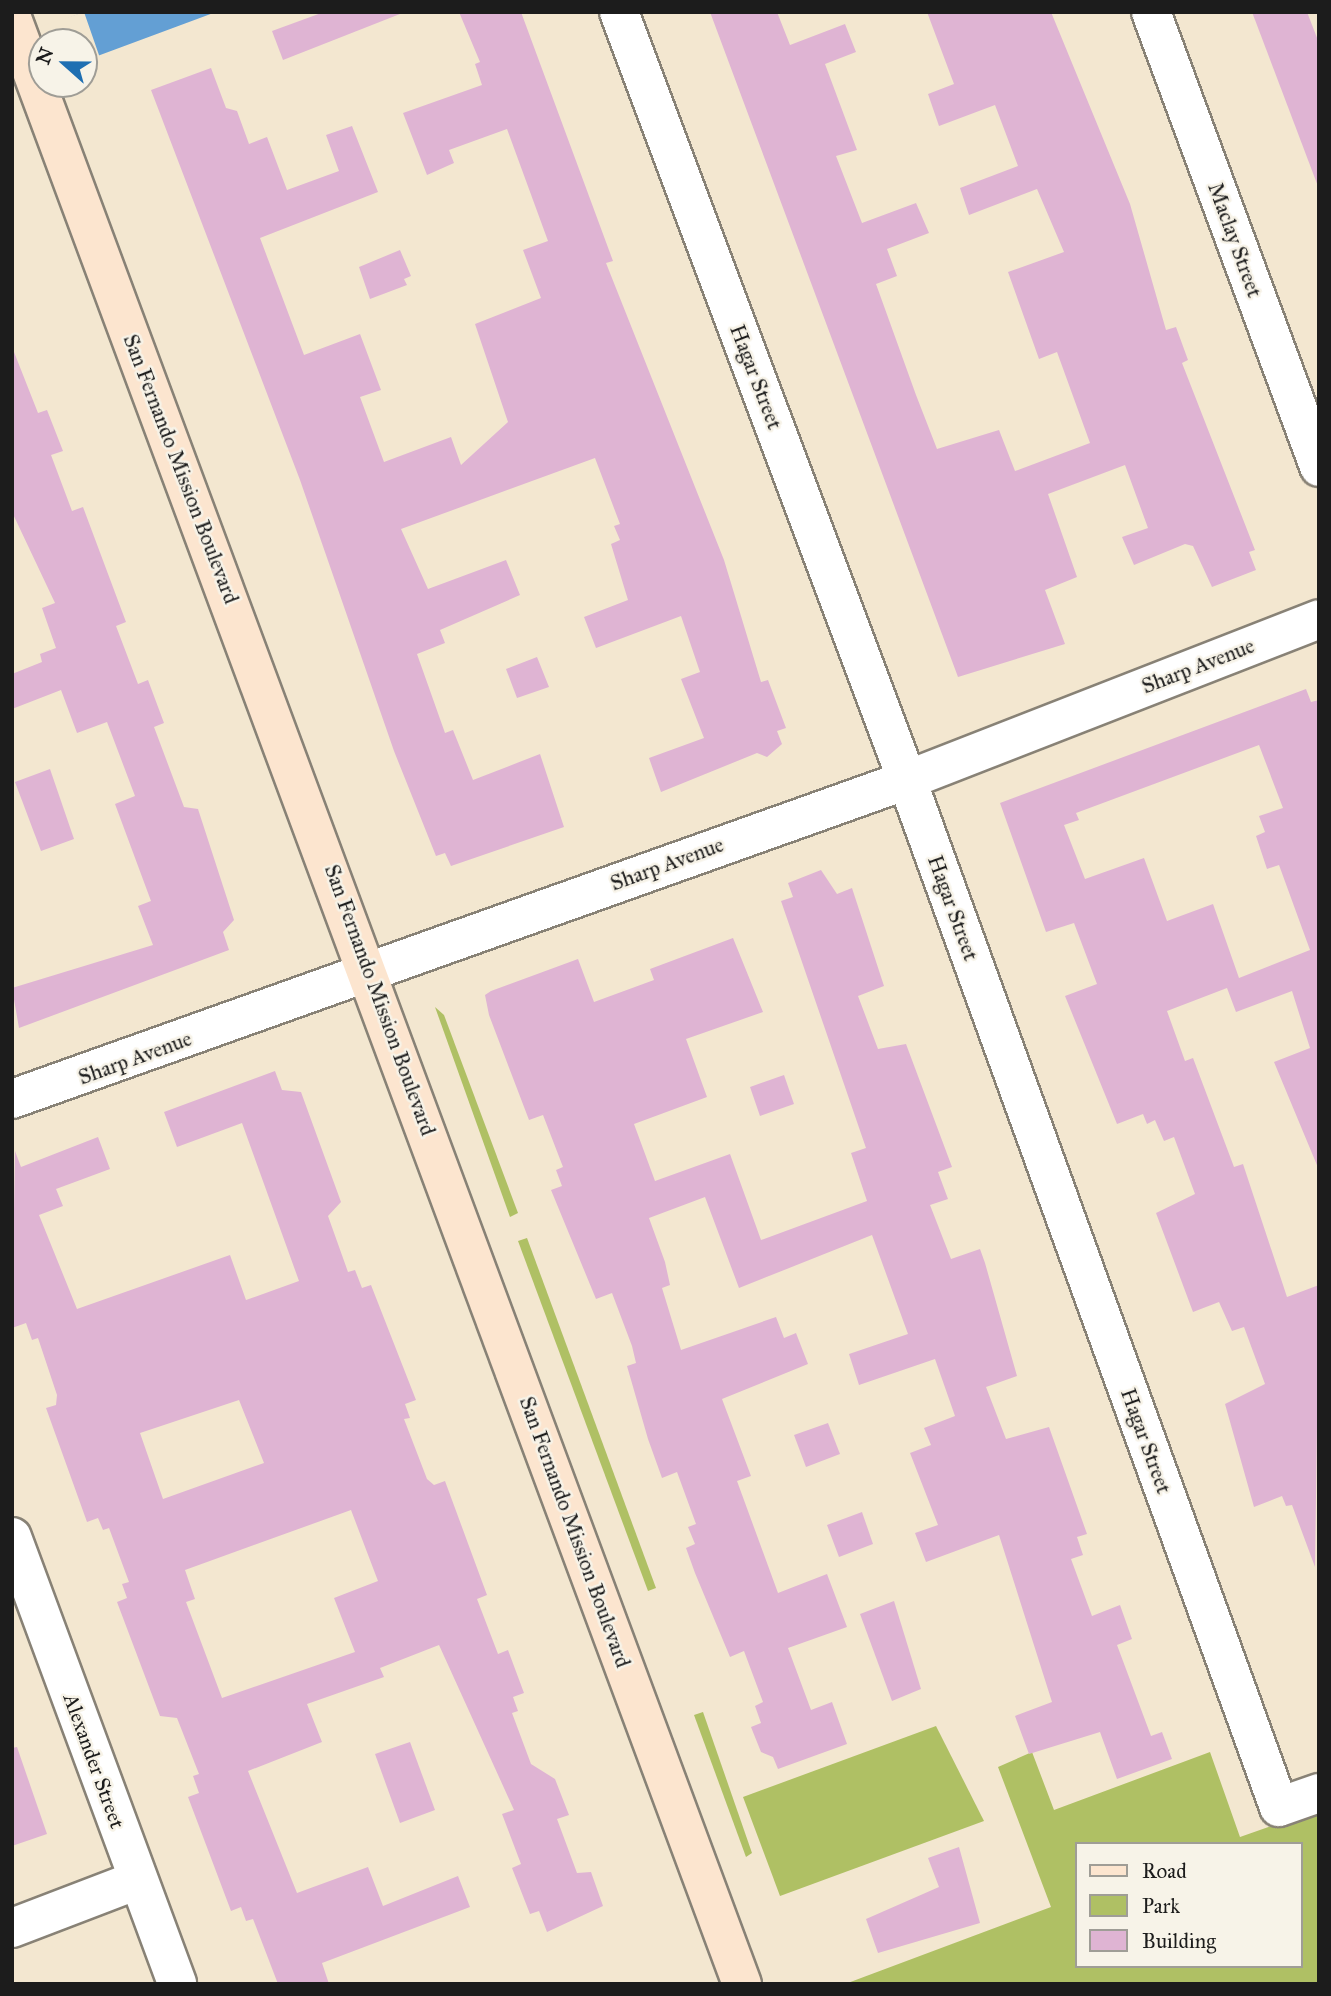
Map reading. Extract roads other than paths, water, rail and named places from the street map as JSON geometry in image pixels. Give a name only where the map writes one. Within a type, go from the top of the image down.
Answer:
[{"type":"main road","name":"San Fernando Mission Boulevard","points":[[16,26],[369,972],[741,1984]]},
{"type":"street","name":"Hagar Street","points":[[619,12],[907,780],[1279,1807],[1319,1793]]},
{"type":"street","name":"Maclay Street","points":[[1151,12],[1319,467]]},
{"type":"street","name":"Sharp Avenue","points":[[12,1099],[907,780],[1319,618]]},
{"type":"street","name":"Alexander Street","points":[[12,1537],[177,1984]]},
{"type":"street","points":[[12,1928],[138,1880]]},
{"type":"water","points":[[84,12],[216,12],[98,56],[98,28],[41,28]]},
{"type":"water","points":[[28,33],[28,40],[12,39]]}]
